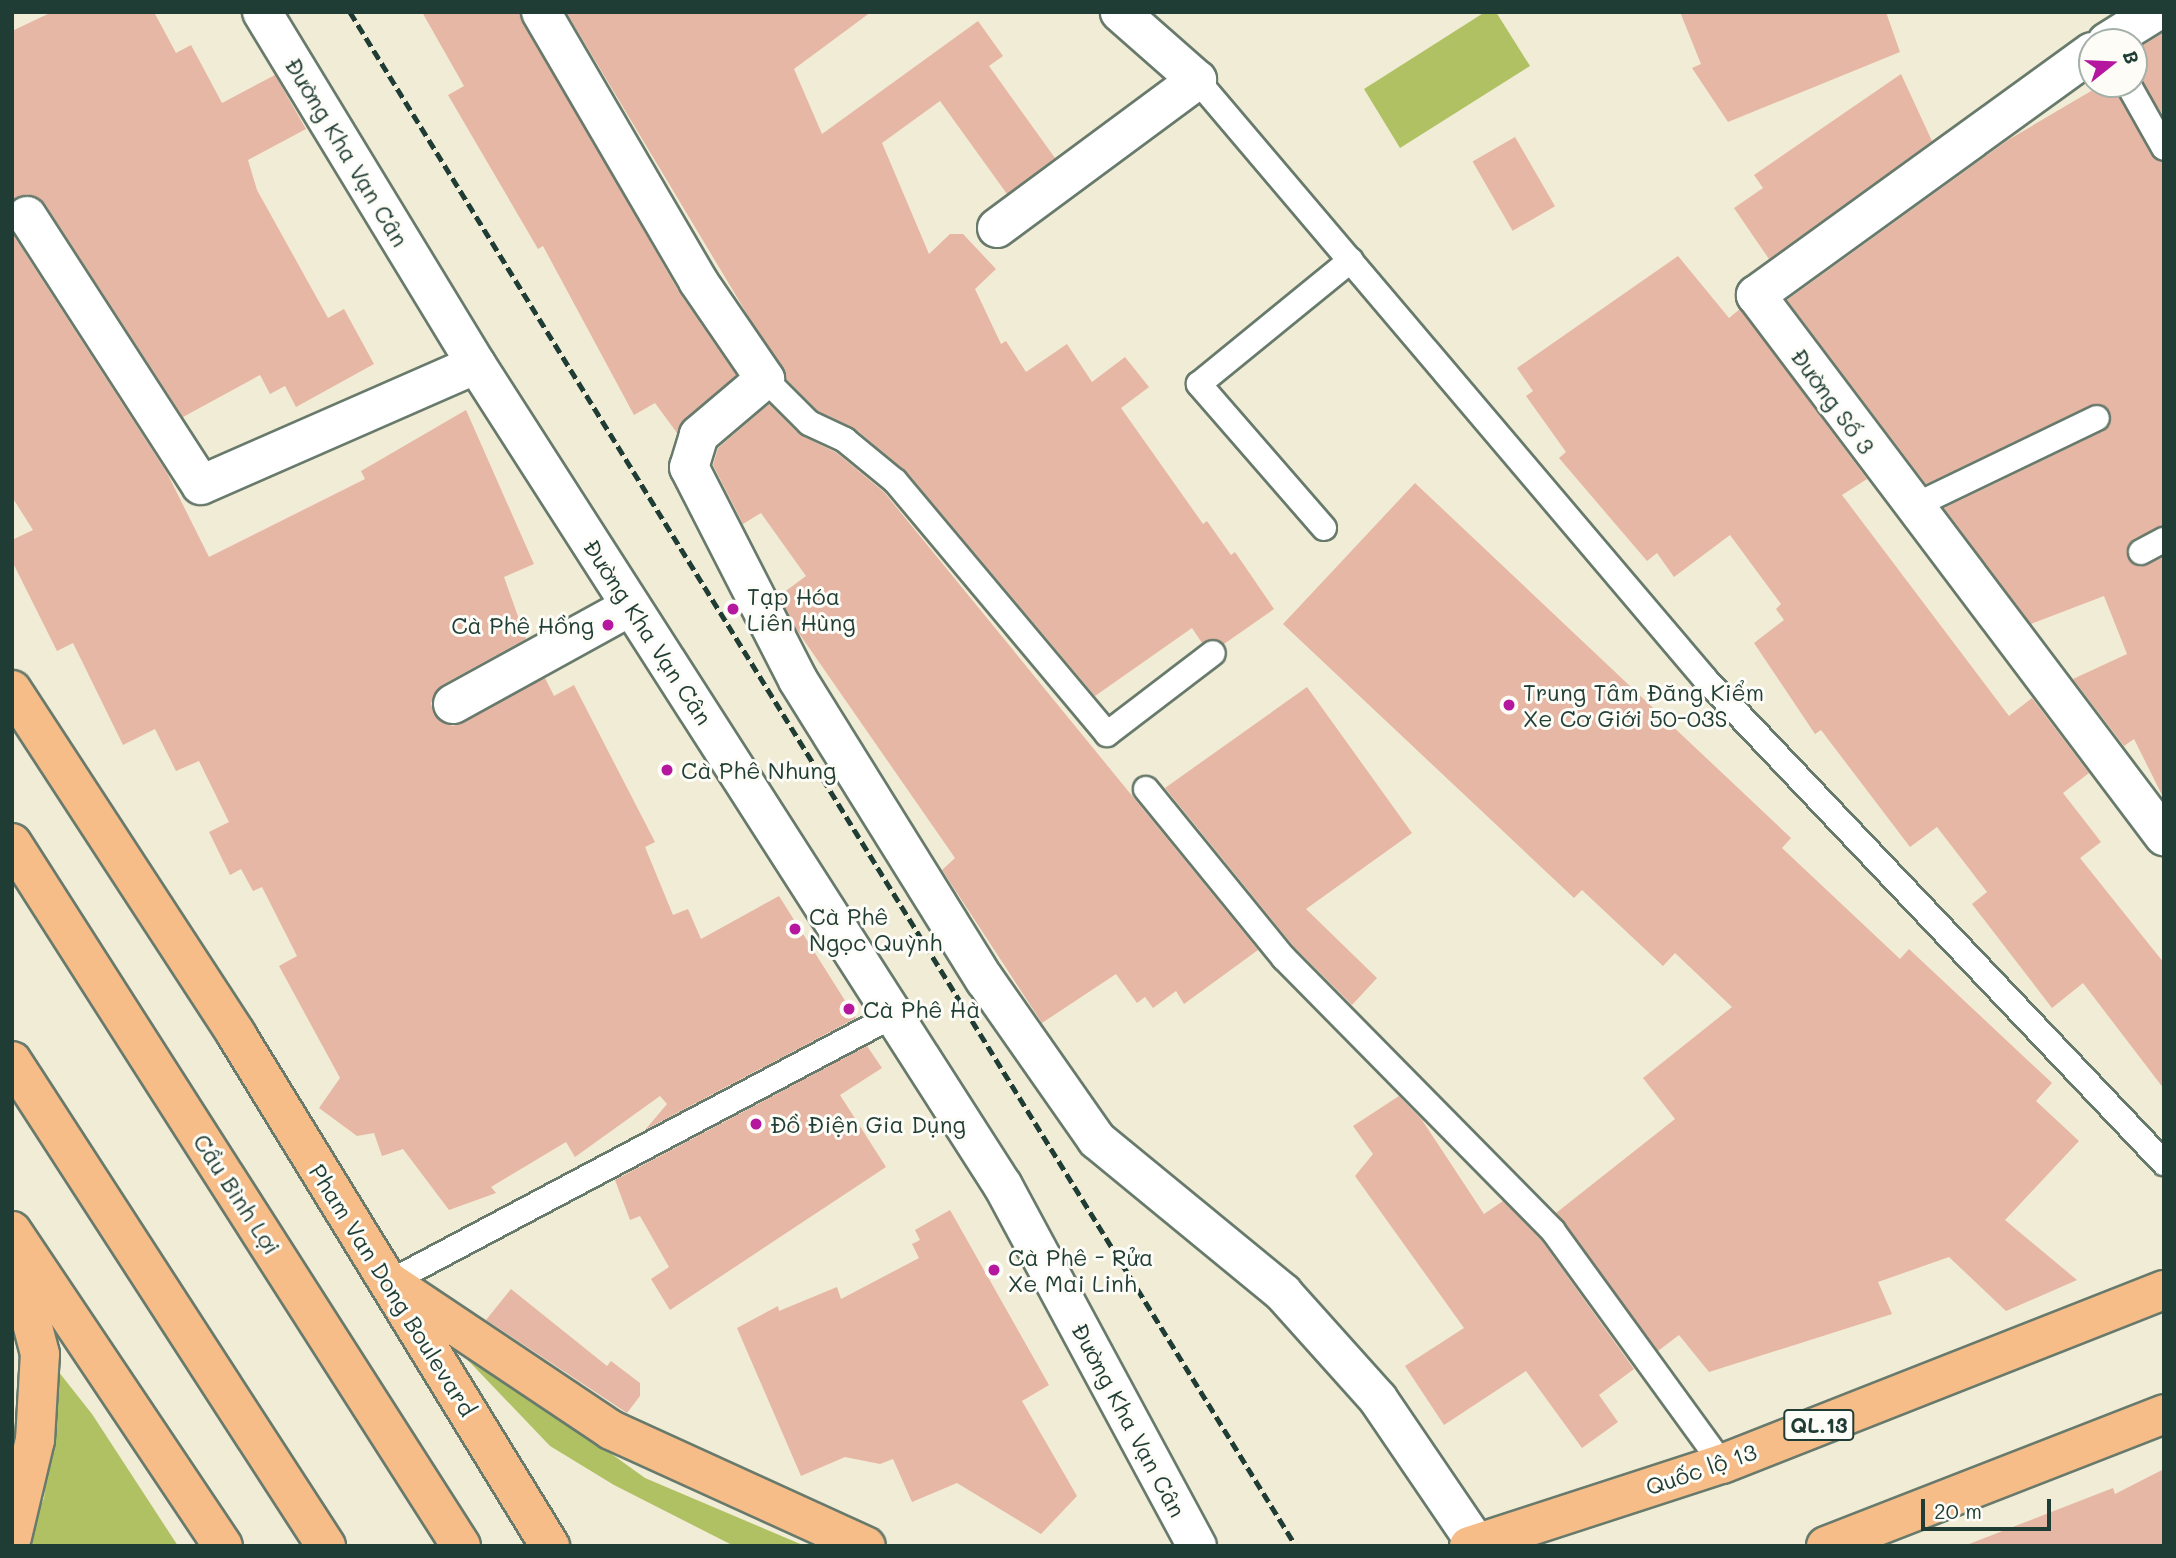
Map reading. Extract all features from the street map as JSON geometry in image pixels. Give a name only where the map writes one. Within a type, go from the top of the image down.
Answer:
[{"type":"main road","name":"Pham Van Dong Boulevard","points":[[12,690],[236,1034],[550,1546]]},
{"type":"main road","name":"Cầu Bình Lợi","points":[[12,843],[461,1546]]},
{"type":"main road","points":[[12,1061],[326,1546]]},
{"type":"main road","points":[[12,1231],[223,1546]]},
{"type":"main road","points":[[12,1248],[40,1354],[34,1440],[12,1537]]},
{"type":"main road","points":[[390,1282],[611,1430],[866,1546]]},
{"type":"main road","name":"Quốc lộ 13","points":[[1473,1545],[1721,1464],[2164,1290]]},
{"type":"main road","points":[[1826,1546],[2164,1414]]},
{"type":"street","name":"Đường Kha Vạn Cân","points":[[262,12],[476,364],[1003,1186],[1197,1546]]},
{"type":"street","points":[[541,12],[698,281],[765,379],[699,435],[689,467],[798,680],[985,980],[1097,1140],[1283,1293],[1378,1399],[1473,1545]]},
{"type":"street","points":[[997,228],[1197,80],[1120,12]]},
{"type":"street","points":[[2090,12],[2098,28]]},
{"type":"street","points":[[2128,28],[2155,12]]},
{"type":"street","name":"Đường Số 3","points":[[2078,62],[1756,295],[1912,507],[2107,754],[2164,836]]},
{"type":"street","points":[[27,216],[201,485],[476,364]]},
{"type":"street","points":[[453,704],[631,606]]},
{"type":"lane","points":[[1197,80],[1706,680],[2164,1163]]},
{"type":"lane","points":[[2136,98],[2164,148]]},
{"type":"lane","points":[[1324,528],[1199,384],[1351,260]]},
{"type":"lane","points":[[765,379],[809,423],[845,440],[895,481],[1107,734],[1213,653]]},
{"type":"lane","points":[[1912,507],[2097,418]]},
{"type":"lane","points":[[2141,552],[2164,540]]},
{"type":"lane","points":[[1146,789],[1284,958],[1553,1231],[1721,1464]]},
{"type":"lane","points":[[390,1282],[894,1016]]},
{"type":"green space","points":[[1485,12],[1496,12],[1530,66],[1400,148],[1364,89]]},
{"type":"green space","points":[[440,1331],[645,1478],[805,1546],[734,1546],[614,1485],[550,1446]]},
{"type":"green space","points":[[58,1371],[92,1414],[178,1546],[25,1546],[44,1498]]},
{"type":"building","points":[[52,12],[154,12],[176,53],[191,45],[222,103],[275,75],[306,129],[248,160],[257,190],[328,318],[344,309],[374,364],[296,407],[285,386],[270,394],[260,375],[183,417],[45,204],[27,194],[12,201],[12,31]]},
{"type":"building","points":[[422,12],[519,12],[679,292],[736,375],[677,433],[655,403],[634,415],[543,246],[538,249],[448,95],[464,86]]},
{"type":"building","points":[[566,12],[871,12],[794,69],[822,134],[978,21],[1003,56],[989,66],[1055,158],[1007,194],[940,101],[882,143],[929,254],[950,234],[963,234],[996,269],[975,289],[1001,344],[1006,341],[1026,372],[1067,344],[1092,382],[1125,357],[1149,387],[1121,408],[1203,524],[1207,521],[1231,555],[1235,552],[1274,609],[1224,644],[1202,643],[1192,628],[1095,696],[906,471],[854,428],[818,411],[786,379]]},
{"type":"building","points":[[1680,12],[1886,12],[1900,52],[1728,122],[1692,68],[1701,64]]},
{"type":"building","points":[[2164,32],[2164,117],[2148,92],[2148,42]]},
{"type":"building","points":[[1901,74],[1932,141],[1769,259],[1734,208],[1763,188],[1754,175]]},
{"type":"building","points":[[2079,98],[2120,98],[2151,155],[2164,163],[2164,525],[2134,539],[2126,552],[2140,567],[2164,557],[2164,799],[2134,739],[2124,746],[2073,679],[2127,654],[2104,596],[2031,624],[1944,508],[2103,431],[2110,411],[2091,405],[1926,484],[1787,300],[2008,140]]},
{"type":"building","points":[[1515,137],[1555,206],[1513,231],[1473,162]]},
{"type":"building","points":[[12,233],[167,473],[209,557],[365,479],[361,471],[466,410],[534,564],[504,577],[526,639],[442,685],[431,703],[434,715],[453,726],[545,678],[554,696],[574,685],[655,842],[645,847],[673,915],[688,909],[701,939],[779,896],[856,1018],[645,1130],[667,1104],[660,1096],[575,1157],[566,1142],[491,1187],[496,1193],[449,1210],[403,1149],[382,1156],[374,1133],[357,1136],[319,1108],[340,1078],[279,966],[297,956],[262,887],[253,891],[241,869],[230,875],[209,832],[229,822],[199,761],[176,771],[155,729],[123,745],[73,643],[57,651],[12,561],[12,540],[33,530],[12,497]]},
{"type":"building","points":[[1678,256],[1729,318],[1740,309],[1867,479],[1842,495],[2009,716],[2032,698],[2089,773],[2063,793],[2101,842],[2080,858],[2164,963],[2164,1089],[2083,983],[2052,1008],[1972,904],[1987,892],[1937,827],[1910,847],[1821,730],[1815,734],[1754,643],[1784,620],[1776,609],[1781,604],[1730,535],[1674,577],[1657,553],[1647,561],[1559,458],[1566,452],[1526,396],[1533,391],[1517,368]]},
{"type":"building","points":[[769,404],[799,434],[837,453],[884,492],[1258,950],[1184,1004],[1176,991],[1153,1008],[1145,997],[1137,1003],[1116,974],[1042,1023],[942,870],[955,858],[796,629],[779,596],[806,576],[761,513],[743,524],[713,465],[718,448]]},
{"type":"building","points":[[1415,483],[1791,838],[1782,848],[1900,959],[1909,949],[2052,1083],[2036,1101],[2079,1141],[2005,1220],[2077,1280],[2006,1311],[1949,1257],[1878,1282],[1892,1314],[1709,1372],[1679,1335],[1658,1351],[1556,1213],[1675,1119],[1643,1078],[1732,1007],[1675,953],[1663,966],[1582,890],[1574,898],[1283,624]]},
{"type":"building","points":[[1307,687],[1412,833],[1306,909],[1377,978],[1352,1005],[1295,948],[1165,788]]},
{"type":"building","points":[[867,1046],[882,1068],[840,1095],[886,1167],[670,1310],[651,1279],[669,1267],[640,1216],[630,1220],[615,1180]]},
{"type":"building","points":[[1399,1096],[1422,1120],[1484,1214],[1503,1201],[1542,1241],[1634,1369],[1599,1395],[1618,1422],[1582,1448],[1526,1371],[1444,1425],[1405,1366],[1464,1328],[1355,1176],[1373,1154],[1353,1126]]},
{"type":"building","points":[[950,1210],[1049,1385],[1022,1401],[1077,1496],[1041,1534],[957,1483],[912,1502],[893,1459],[880,1464],[845,1457],[801,1476],[737,1328],[778,1306],[779,1311],[837,1287],[841,1299],[919,1258],[912,1244],[920,1240],[915,1230]]},
{"type":"building","points":[[511,1289],[607,1366],[611,1361],[640,1383],[640,1396],[627,1413],[486,1320]]},
{"type":"building","points":[[2164,1469],[2164,1546],[1964,1546],[2113,1488],[2115,1494]]},
{"type":"railway","points":[[350,12],[1296,1546]]},
{"type":"place","name":"Tạp Hóa Liên Hùng","points":[[733,609]]},
{"type":"place","name":"Cà Phê Hồng","points":[[608,625]]},
{"type":"place","name":"Trung Tâm Đăng Kiểm Xe Cơ Giới 50-03S","points":[[1509,705]]},
{"type":"place","name":"Cà Phê Nhung","points":[[667,770]]},
{"type":"place","name":"Cà Phê Ngọc Quỳnh","points":[[795,929]]},
{"type":"place","name":"Cà Phê Hà","points":[[849,1009]]},
{"type":"place","name":"Đồ Điện Gia Dụng","points":[[756,1124]]},
{"type":"place","name":"Cà Phê - Rửa Xe Mai Linh","points":[[994,1270]]}]
